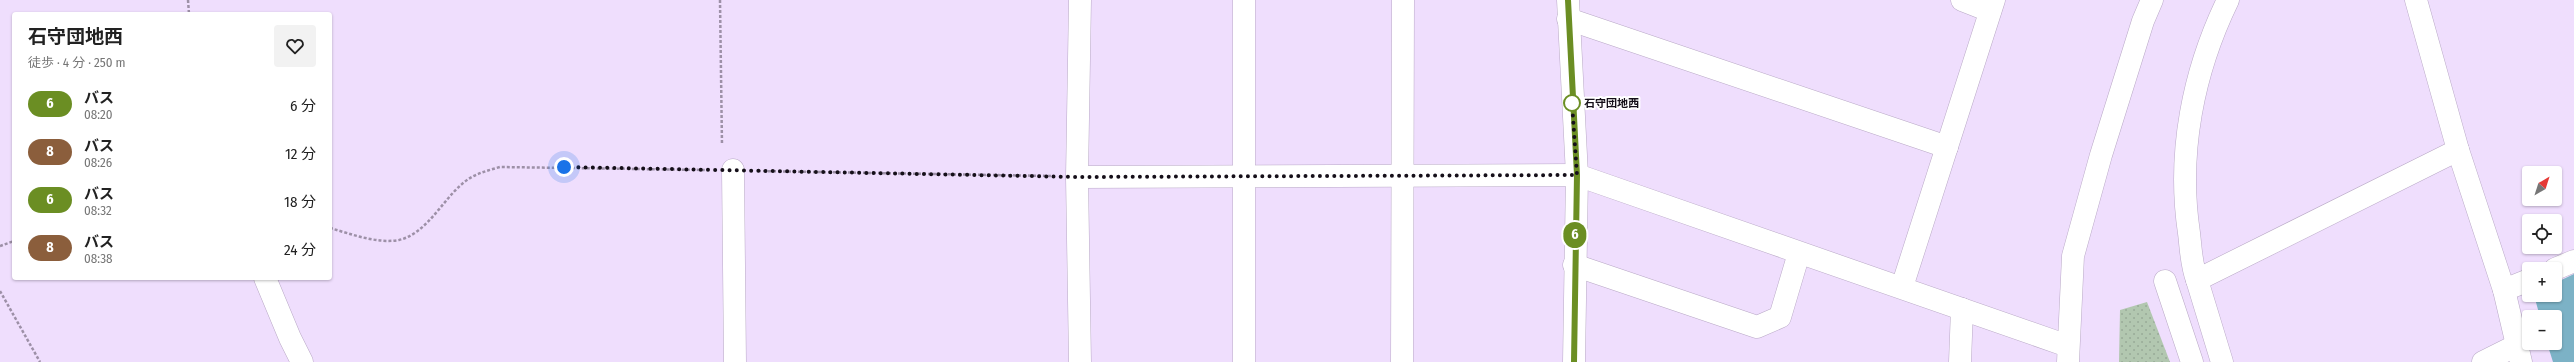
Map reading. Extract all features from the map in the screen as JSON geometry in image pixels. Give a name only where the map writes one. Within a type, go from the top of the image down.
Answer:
[{"type":"street","points":[[1080,0],[1077,177],[1080,362]]},
{"type":"street","points":[[1244,0],[1244,362]]},
{"type":"street","points":[[1402,362],[1403,0]]},
{"type":"street","points":[[1902,287],[1992,5],[1962,0]]},
{"type":"street","points":[[1077,177],[1403,177],[1577,175],[1799,253],[1902,287],[1962,309],[2068,354],[2074,256],[2101,155],[2143,21],[2152,0]]},
{"type":"street","points":[[2222,362],[2190,260],[2184,174],[2188,119],[2208,54],[2228,0]]},
{"type":"street","points":[[2416,0],[2458,150],[2504,290],[2519,353],[2483,362]]},
{"type":"street","points":[[1574,362],[1574,265],[1577,175],[1568,9],[1947,147]]},
{"type":"street","points":[[2197,280],[2458,150]]},
{"type":"street","points":[[728,170],[735,362]]},
{"type":"street","points":[[1574,265],[1757,327],[1780,317],[1799,253]]},
{"type":"street","points":[[2562,266],[2574,261]]},
{"type":"street","points":[[266,280],[290,338],[302,362]]},
{"type":"street","points":[[2164,281],[2192,362]]},
{"type":"street","points":[[2504,290],[2522,283]]},
{"type":"street","points":[[1960,362],[1962,309]]},
{"type":"path","points":[[188,0],[190,12]]},
{"type":"path","points":[[720,0],[728,170]]},
{"type":"path","points":[[332,228],[381,240],[398,240],[411,235],[462,183],[477,173],[500,167],[1077,177]]},
{"type":"path","points":[[0,246],[12,242]]},
{"type":"path","points":[[0,291],[40,362]]},
{"type":"green space","points":[[2147,302],[2170,362],[2119,362],[2120,310]]},
{"type":"water","points":[[2574,274],[2574,362],[2553,362],[2549,350],[2562,350],[2562,310],[2538,310],[2536,302],[2562,302],[2562,280]]},
{"type":"bus line","name":"6","points":[[1568,0],[1577,175],[1574,265],[1574,362]]},
{"type":"place","name":"石守団地西","points":[[1572,103]]},
{"type":"route","points":[[564,167],[1077,177],[1403,177],[1577,175],[1572,103]]}]
